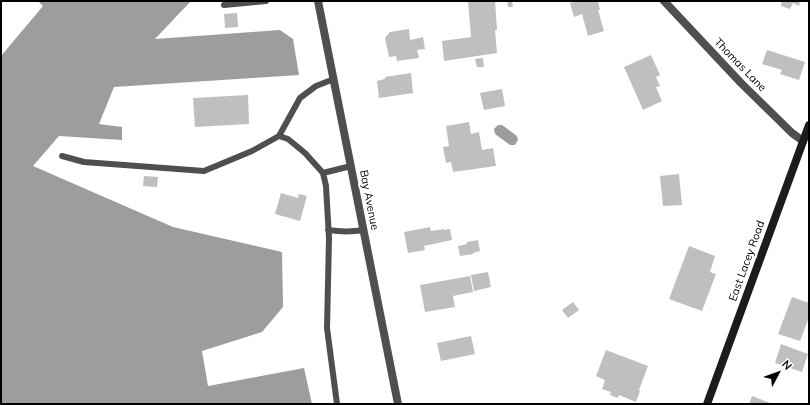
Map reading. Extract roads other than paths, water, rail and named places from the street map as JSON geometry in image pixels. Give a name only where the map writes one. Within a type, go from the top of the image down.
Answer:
[{"type":"street","name":"Bay Avenue","points":[[318,1],[398,404]]},
{"type":"street","name":"Thomas Lane","points":[[664,1],[741,83],[792,133],[803,141]]},
{"type":"street","name":"East Lacey Road","points":[[707,404],[809,126]]},
{"type":"lane","points":[[224,5],[266,1]]},
{"type":"lane","points":[[62,156],[84,162],[204,171],[252,151],[279,136],[300,98],[316,86],[334,79]]},
{"type":"lane","points":[[279,136],[288,139],[305,153],[323,173],[326,186],[328,230],[327,328],[337,404]]},
{"type":"lane","points":[[323,173],[351,166]]},
{"type":"lane","points":[[328,230],[342,232],[364,230]]}]
